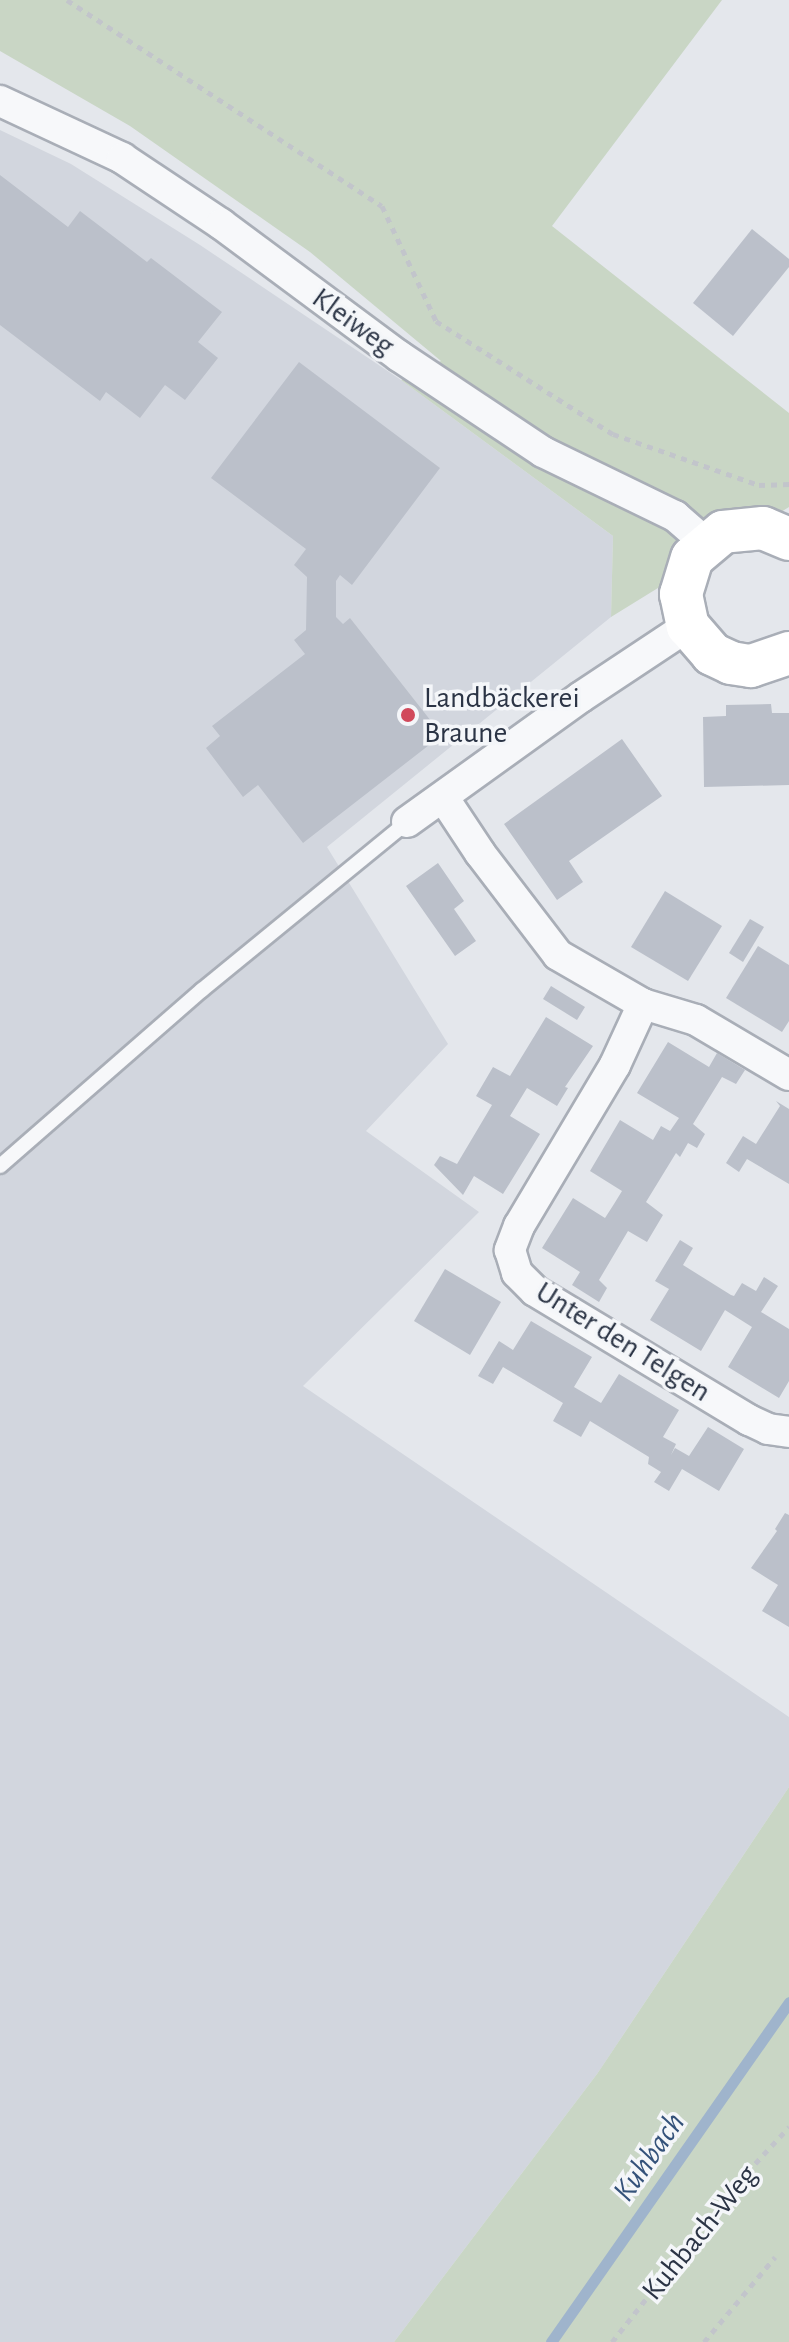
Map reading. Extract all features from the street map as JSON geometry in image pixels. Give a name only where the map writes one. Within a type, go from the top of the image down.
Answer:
[{"type":"main road","points":[[789,539],[763,528],[743,527],[723,532],[706,543],[692,558],[681,594],[688,626],[712,654],[731,663],[751,666],[789,653]]},
{"type":"street","name":"Kleiweg","points":[[0,101],[122,158],[221,224],[399,356],[543,452],[675,516],[706,543]]},
{"type":"street","points":[[407,822],[581,697],[688,626]]},
{"type":"street","points":[[443,797],[480,853],[558,955],[643,1004],[696,1020],[789,1075]]},
{"type":"street","name":"Unter den Telgen","points":[[643,1004],[615,1065],[519,1226],[510,1250],[517,1273],[535,1291],[749,1420],[768,1429],[789,1432]]},
{"type":"lane","points":[[0,1166],[202,990],[407,822]]},
{"type":"path","points":[[67,0],[382,206],[436,321],[613,434],[759,485],[789,484]]},
{"type":"path","name":"Kuhbach-Weg","points":[[612,2342],[739,2181],[789,2127]]},
{"type":"path","points":[[704,2342],[775,2257]]},
{"type":"shaded area","points":[[0,130],[71,164],[200,245],[401,380],[613,536],[611,617],[327,847],[448,1044],[366,1131],[479,1212],[303,1386],[789,1717],[789,1787],[597,2074],[394,2342],[0,2342]]},
{"type":"green space","points":[[0,0],[722,0],[552,226],[789,413],[789,507],[611,617],[613,536],[401,380],[441,361],[310,252],[130,126],[0,51]]},
{"type":"green space","points":[[789,1787],[789,2342],[394,2342],[597,2074]]},
{"type":"building","points":[[0,175],[68,227],[80,211],[147,262],[151,258],[222,312],[198,342],[218,358],[185,400],[165,385],[140,418],[106,392],[100,401],[0,325]]},
{"type":"building","points":[[752,229],[789,259],[789,267],[733,336],[693,303]]},
{"type":"building","points":[[299,362],[440,468],[352,585],[340,575],[336,581],[336,617],[343,624],[350,618],[442,735],[303,843],[258,785],[243,797],[206,748],[220,736],[212,726],[305,654],[294,640],[306,630],[307,577],[294,565],[306,549],[211,478]]},
{"type":"building","points":[[771,704],[772,713],[789,713],[789,785],[704,787],[703,717],[726,716],[726,705]]},
{"type":"building","points":[[622,739],[662,796],[569,861],[583,882],[557,900],[504,824]]},
{"type":"building","points":[[438,863],[464,901],[454,909],[476,941],[455,956],[406,886]]},
{"type":"building","points":[[665,891],[722,926],[688,981],[631,947]]},
{"type":"building","points":[[750,919],[764,927],[743,962],[729,953]]},
{"type":"building","points":[[758,946],[789,965],[789,1021],[782,1032],[726,998]]},
{"type":"building","points":[[551,986],[585,1007],[577,1020],[543,999]]},
{"type":"building","points":[[546,1017],[593,1046],[565,1087],[568,1088],[557,1106],[527,1088],[510,1116],[540,1134],[503,1194],[474,1176],[463,1195],[434,1165],[440,1156],[457,1164],[492,1105],[476,1096],[493,1067],[510,1076]]},
{"type":"building","points":[[668,1042],[709,1067],[717,1053],[745,1070],[736,1084],[722,1077],[693,1124],[705,1134],[697,1148],[688,1143],[680,1157],[676,1153],[646,1202],[663,1215],[647,1242],[628,1231],[599,1280],[607,1288],[599,1302],[572,1285],[580,1272],[542,1248],[573,1198],[605,1218],[622,1191],[590,1171],[620,1120],[653,1140],[661,1126],[670,1131],[679,1118],[637,1093]]},
{"type":"building","points":[[776,1101],[789,1109],[789,1184],[747,1159],[739,1172],[726,1163],[743,1136],[756,1144],[780,1106]]},
{"type":"building","points":[[680,1240],[693,1248],[683,1265],[731,1295],[734,1296],[742,1283],[756,1291],[764,1277],[778,1286],[761,1312],[789,1329],[789,1381],[779,1398],[728,1367],[752,1327],[725,1310],[701,1351],[650,1320],[669,1289],[655,1281]]},
{"type":"building","points":[[445,1269],[501,1302],[470,1355],[414,1321]]},
{"type":"building","points":[[531,1321],[592,1357],[574,1387],[601,1403],[619,1374],[679,1410],[663,1437],[676,1444],[671,1455],[675,1448],[689,1456],[708,1427],[744,1449],[719,1491],[682,1469],[669,1491],[654,1482],[661,1472],[648,1464],[649,1457],[590,1421],[581,1437],[553,1421],[563,1403],[503,1367],[493,1384],[478,1376],[499,1341],[513,1350]]},
{"type":"building","points":[[785,1513],[789,1515],[789,1627],[762,1611],[778,1585],[751,1568],[777,1531],[775,1529]]},
{"type":"waterway","name":"Kuhbach","points":[[551,2342],[789,2002]]},
{"type":"place","name":"Landbäckerei Braune","points":[[408,715]]}]
